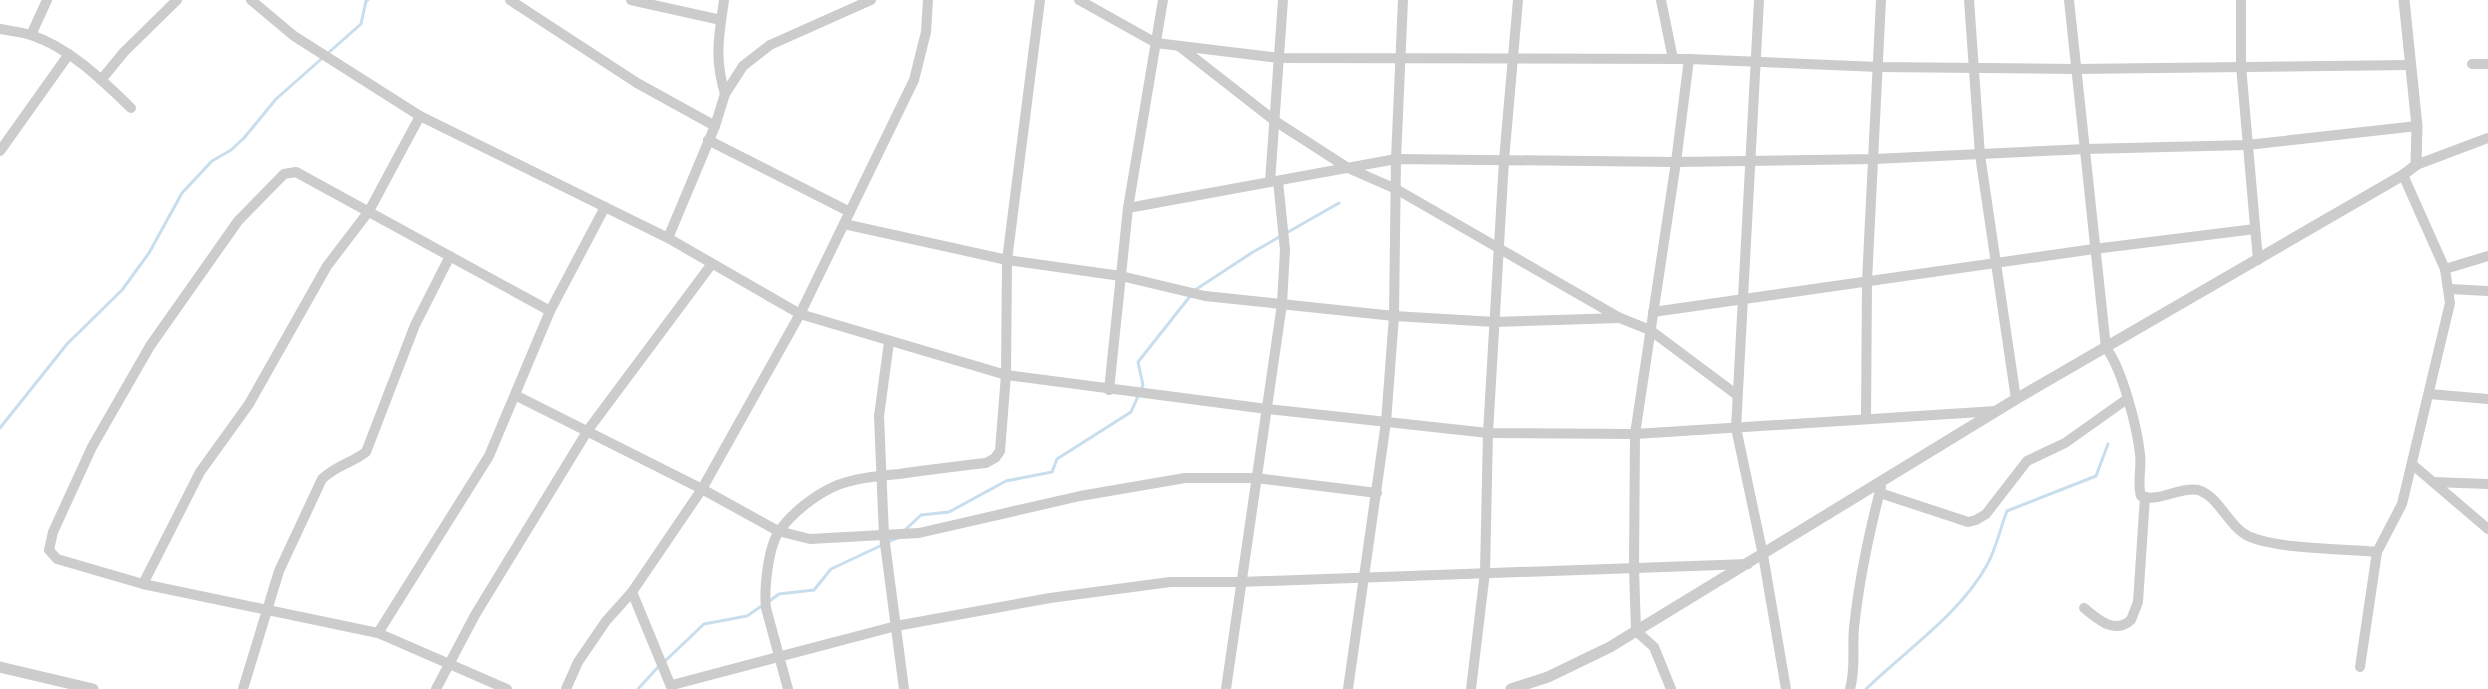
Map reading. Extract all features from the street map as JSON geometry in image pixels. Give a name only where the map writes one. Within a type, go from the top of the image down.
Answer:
[{"type":"street","points":[[31,35],[47,0]]},
{"type":"street","points":[[102,80],[124,52],[177,0]]},
{"type":"street","points":[[251,0],[294,36],[420,116],[668,238],[711,265],[800,314],[889,342],[1006,375],[1109,390],[1488,433],[1635,434],[1996,411]]},
{"type":"street","points":[[510,0],[637,83],[715,126]]},
{"type":"street","points":[[631,0],[721,20]]},
{"type":"street","points":[[724,0],[717,51],[718,71],[725,94]]},
{"type":"street","points":[[668,238],[715,126],[725,94],[743,66],[770,45],[871,0]]},
{"type":"street","points":[[566,689],[578,662],[606,620],[632,592],[702,489],[800,314],[914,80],[926,32],[928,0]]},
{"type":"street","points":[[788,689],[764,594],[772,550],[778,532],[814,499],[846,482],[986,462],[995,458],[1000,451],[1006,375],[1007,260],[1040,0]]},
{"type":"street","points":[[1079,0],[1156,43],[1279,58],[1401,60],[1689,58],[1878,67],[2075,69],[2410,65]]},
{"type":"street","points":[[1109,390],[1128,208],[1162,0]]},
{"type":"street","points":[[1226,689],[1240,582],[1282,304],[1285,250],[1274,181],[1275,121],[1283,0]]},
{"type":"street","points":[[1348,689],[1386,422],[1394,316],[1396,159],[1403,0]]},
{"type":"street","points":[[1471,689],[1485,572],[1488,433],[1504,160],[1518,0]]},
{"type":"street","points":[[1661,0],[1673,59]]},
{"type":"street","points":[[1759,0],[1752,161],[1742,299],[1736,428],[1763,555],[1786,689]]},
{"type":"street","points":[[1866,419],[1867,281],[1881,0]]},
{"type":"street","points":[[1970,0],[1980,154],[2016,399]]},
{"type":"street","points":[[2069,0],[2106,348],[2114,362],[2134,422],[2140,454],[2141,496],[2198,490],[2208,496],[2240,531],[2250,536],[2270,542],[2377,552]]},
{"type":"street","points":[[2241,0],[2241,66],[2258,260]]},
{"type":"street","points":[[2404,0],[2417,126],[2416,165]]},
{"type":"street","points":[[0,29],[31,35],[69,54],[102,80],[131,108]]},
{"type":"street","points":[[1178,46],[1275,121],[1348,168],[1396,189],[1620,318],[1650,330],[1737,395]]},
{"type":"street","points":[[0,152],[69,54]]},
{"type":"street","points":[[1671,689],[1654,647],[1636,631],[1634,568],[1635,434],[1676,162],[1689,58]]},
{"type":"street","points":[[2472,64],[2488,64]]},
{"type":"street","points":[[143,584],[200,472],[249,404],[328,266],[369,211],[420,116]]},
{"type":"street","points":[[1128,208],[1396,159],[1676,162],[1874,159],[2086,149],[2247,145],[2417,126]]},
{"type":"street","points":[[1511,689],[1548,677],[1636,631],[2016,399],[2258,260],[2403,175],[2416,165],[2488,138]]},
{"type":"street","points":[[708,140],[850,212]]},
{"type":"street","points":[[507,689],[378,632],[266,611],[143,584],[57,559],[49,550],[53,532],[92,447],[150,346],[238,221],[284,174],[296,172],[550,311]]},
{"type":"street","points":[[2360,668],[2377,552],[2402,504],[2413,465],[2450,303],[2445,270],[2403,175]]},
{"type":"street","points":[[378,632],[489,456],[550,311],[606,207]]},
{"type":"street","points":[[844,224],[1007,260],[1121,276],[1205,296],[1394,316],[1495,322],[1620,318]]},
{"type":"street","points":[[1653,312],[2094,249],[2255,230]]},
{"type":"street","points":[[243,689],[280,571],[322,479],[334,468],[353,462],[366,452],[415,325],[450,256]]},
{"type":"street","points":[[2445,270],[2488,256]]},
{"type":"street","points":[[436,689],[448,662],[588,430],[711,265]]},
{"type":"street","points":[[2449,290],[2488,292]]},
{"type":"street","points":[[889,342],[880,404],[884,536],[904,689]]},
{"type":"street","points":[[2429,394],[2488,399]]},
{"type":"street","points":[[515,395],[588,430],[702,489],[778,532],[815,539],[919,533],[1158,480],[1207,476],[1256,478],[1377,493]]},
{"type":"street","points":[[1880,492],[1968,522],[1976,520],[1986,514],[2027,461],[2065,443],[2127,398]]},
{"type":"street","points":[[2413,465],[2488,528]]},
{"type":"street","points":[[1850,689],[1855,673],[1854,628],[1867,543],[1883,481]]},
{"type":"street","points":[[2433,482],[2488,484]]},
{"type":"street","points":[[2084,608],[2105,625],[2119,627],[2131,620],[2138,602],[2145,497]]},
{"type":"street","points":[[632,592],[672,687],[896,626],[1050,598],[1170,582],[1240,582],[1748,564]]},
{"type":"street","points":[[0,667],[93,689]]},
{"type":"waterway","points":[[244,138],[276,99],[361,24],[366,1],[368,0]]},
{"type":"waterway","points":[[0,428],[67,344],[122,290],[149,253],[182,193],[212,161],[231,150],[245,137]]},
{"type":"waterway","points":[[905,530],[921,515],[949,512],[1006,481],[1052,472],[1057,459],[1131,412],[1143,385],[1138,362],[1195,290],[1253,252],[1339,203]]},
{"type":"waterway","points":[[1866,689],[1931,631],[1976,583],[1990,559],[2007,511],[2096,476],[2108,444]]},
{"type":"waterway","points":[[768,602],[779,594],[814,590],[831,569],[897,538]]},
{"type":"waterway","points":[[664,662],[704,624],[747,616],[763,605]]},
{"type":"waterway","points":[[638,689],[659,666]]}]
